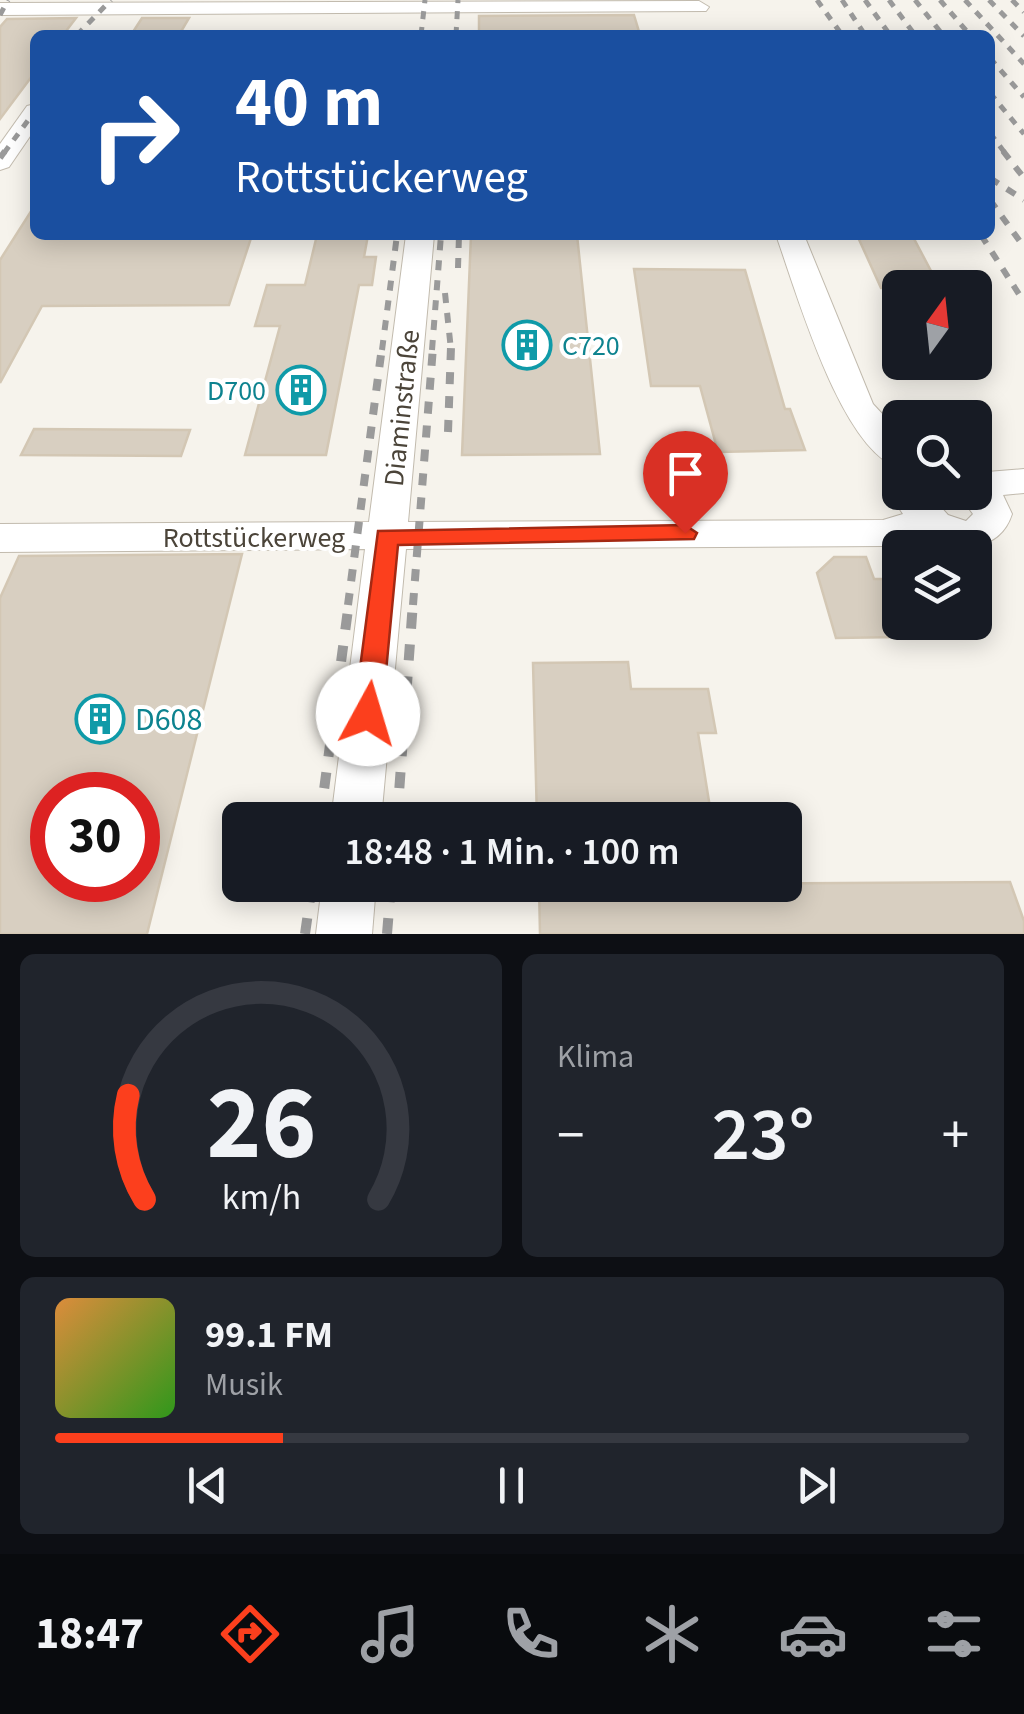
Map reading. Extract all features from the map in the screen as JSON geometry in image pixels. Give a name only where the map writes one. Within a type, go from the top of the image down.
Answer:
[{"type":"street","points":[[0,9],[698,3],[710,28]]},
{"type":"street","points":[[442,30],[445,4]]},
{"type":"street","points":[[89,30],[104,8]]},
{"type":"street","points":[[0,162],[30,118]]},
{"type":"street","name":"Diaminstraße","points":[[358,802],[419,240]]},
{"type":"street","points":[[792,240],[857,407],[882,435]]},
{"type":"street","points":[[992,485],[1024,481]]},
{"type":"street","points":[[992,500],[1010,536]]},
{"type":"street","name":"Rottstückerweg","points":[[0,538],[884,533],[919,510]]},
{"type":"street","points":[[930,510],[962,536],[1010,536]]},
{"type":"street","points":[[344,934],[347,902]]},
{"type":"building","points":[[634,15],[638,30],[479,30],[479,16]]},
{"type":"building","points":[[76,18],[67,30],[30,30],[30,79],[0,119],[0,27],[7,19]]},
{"type":"building","points":[[142,18],[189,18],[182,30],[134,30]]},
{"type":"building","points":[[30,213],[30,240],[250,240],[229,305],[42,306],[0,383],[0,260]]},
{"type":"building","points":[[316,240],[367,240],[364,257],[376,257],[372,285],[359,285],[326,455],[245,455],[280,326],[255,326],[267,285],[305,285]]},
{"type":"building","name":"C720","points":[[471,240],[578,240],[600,454],[462,455]]},
{"type":"building","points":[[859,240],[915,240],[930,270],[882,270],[882,288]]},
{"type":"building","points":[[634,269],[745,270],[785,409],[790,409],[805,450],[718,452],[700,386],[651,386]]},
{"type":"building","points":[[34,429],[190,430],[181,456],[21,455]]},
{"type":"building","name":"D608","points":[[242,554],[160,882],[160,772],[30,772],[30,902],[155,902],[147,934],[0,934],[0,598],[19,556]]},
{"type":"building","points":[[834,557],[866,557],[874,579],[882,579],[882,637],[836,638],[817,573]]},
{"type":"building","points":[[628,662],[631,689],[708,689],[716,733],[698,733],[709,802],[537,802],[533,663]]},
{"type":"building","points":[[1010,882],[1024,921],[1024,934],[540,934],[539,902],[802,902],[802,883]]},
{"type":"railway","points":[[0,15],[8,0]]},
{"type":"railway","points":[[82,30],[111,0]]},
{"type":"railway","points":[[422,30],[425,0]]},
{"type":"railway","points":[[456,30],[458,0]]},
{"type":"railway","points":[[817,0],[838,30]]},
{"type":"railway","points":[[842,0],[862,30]]},
{"type":"railway","points":[[865,0],[886,30]]},
{"type":"railway","points":[[889,0],[911,30]]},
{"type":"railway","points":[[915,0],[939,30]]},
{"type":"railway","points":[[940,0],[966,30]]},
{"type":"railway","points":[[965,0],[993,30]]},
{"type":"railway","points":[[989,0],[1024,36]]},
{"type":"railway","points":[[1012,0],[1024,12]]},
{"type":"railway","points":[[995,33],[1024,64]]},
{"type":"railway","points":[[995,64],[1024,97]]},
{"type":"railway","points":[[995,99],[1024,134]]},
{"type":"railway","points":[[4,153],[30,118]]},
{"type":"railway","points":[[995,140],[1005,153]]},
{"type":"railway","points":[[0,158],[5,151]]},
{"type":"railway","points":[[1003,151],[1024,178]]},
{"type":"railway","points":[[995,181],[1024,200]]},
{"type":"railway","points":[[995,207],[1024,247]]},
{"type":"railway","points":[[382,350],[396,240]]},
{"type":"railway","points":[[432,350],[441,240]]},
{"type":"railway","points":[[458,268],[459,240]]},
{"type":"railway","points":[[984,240],[1024,302]]},
{"type":"railway","points":[[445,293],[451,349]]},
{"type":"railway","points":[[348,605],[382,347]]},
{"type":"railway","points":[[413,605],[433,347]]},
{"type":"railway","points":[[448,432],[451,349]]},
{"type":"railway","points":[[322,802],[349,602]]},
{"type":"railway","points":[[398,802],[413,602]]},
{"type":"railway","points":[[305,934],[310,902]]},
{"type":"railway","points":[[387,934],[390,902]]},
{"type":"place","name":"C720","points":[[527,345]]},
{"type":"place","name":"D700","points":[[301,390]]},
{"type":"place","name":"D608","points":[[100,719]]},
{"type":"route","points":[[368,714],[387,536],[685,533]]}]
